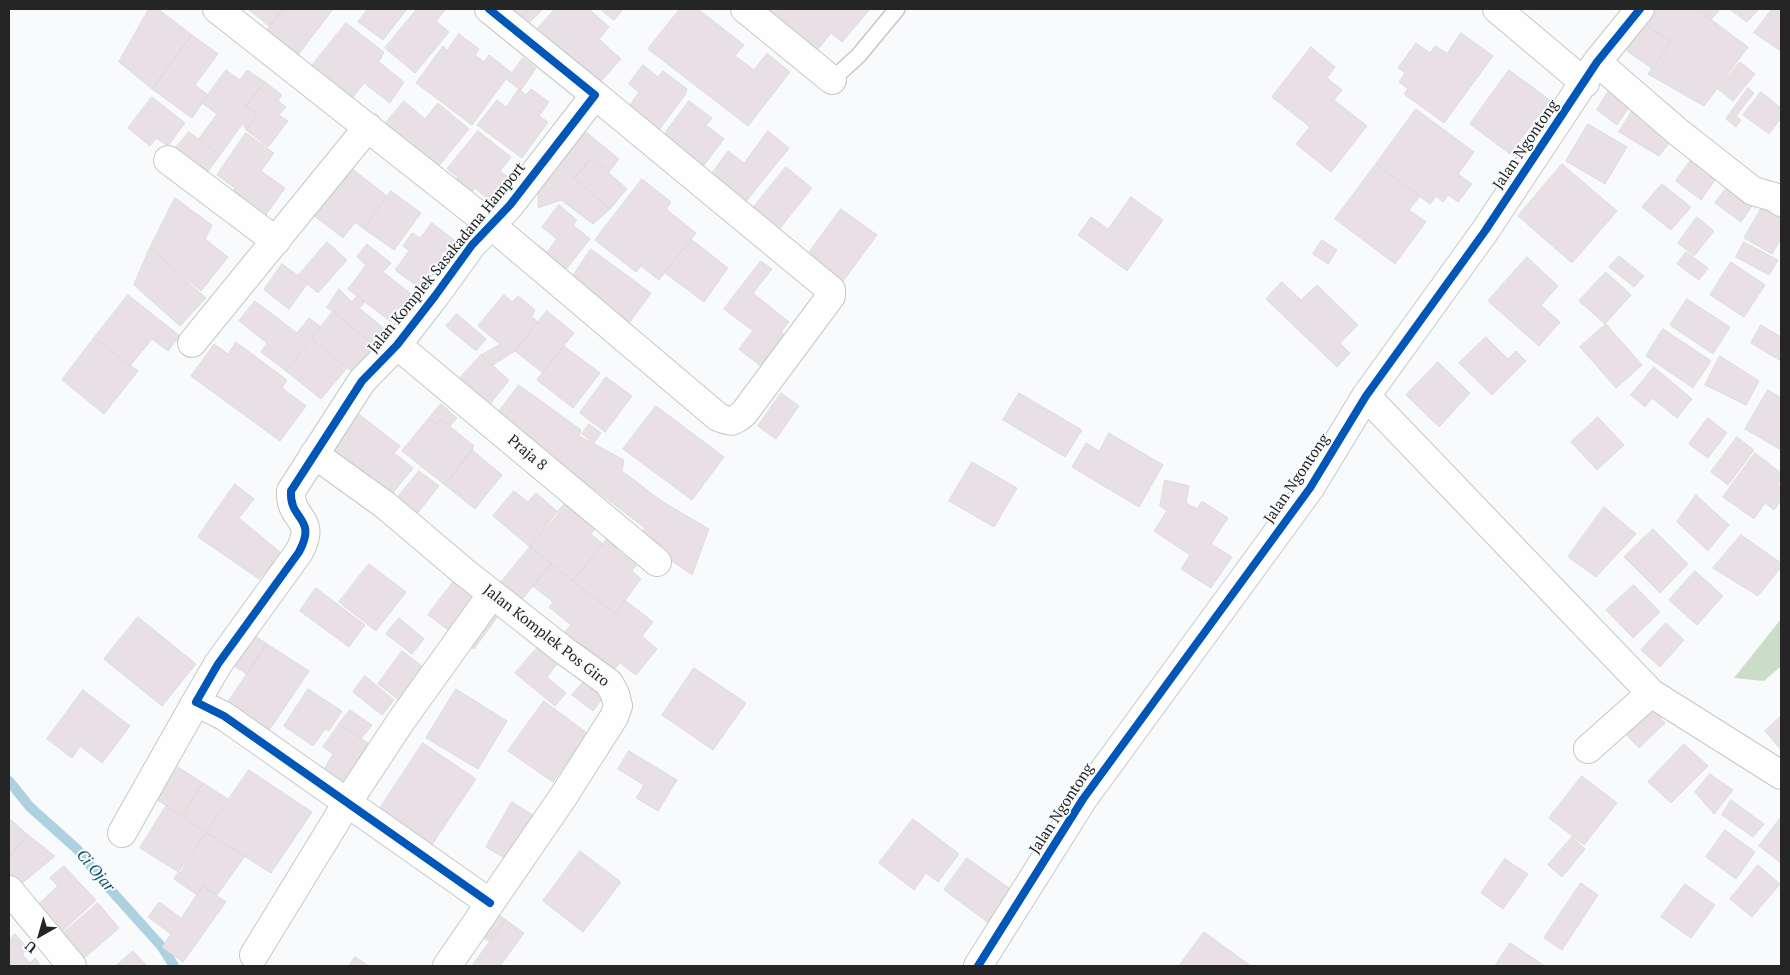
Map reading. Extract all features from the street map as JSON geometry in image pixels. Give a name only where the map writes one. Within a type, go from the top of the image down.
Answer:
[{"type":"street","points":[[217,9],[491,225],[718,417],[727,421],[734,421],[744,413],[831,296],[831,290],[489,9]]},
{"type":"street","points":[[745,9],[832,80]]},
{"type":"street","points":[[1497,9],[1678,132],[1753,191],[1779,196]]},
{"type":"street","name":"Jalan Ngontong","points":[[978,966],[1083,799],[1310,488],[1366,396],[1485,231],[1591,73],[1640,9]]},
{"type":"street","name":"Jalan Komplek Sasakadana Hamport","points":[[196,702],[218,664],[306,540],[307,530],[290,501],[291,491],[362,381],[397,345],[472,245],[510,205],[596,95]]},
{"type":"street","points":[[192,343],[368,127]]},
{"type":"street","points":[[168,160],[276,241]]},
{"type":"street","name":"Praja 8","points":[[397,345],[658,562]]},
{"type":"street","points":[[1366,396],[1651,693],[1781,775]]},
{"type":"street","name":"Jalan Komplek Pos Giro","points":[[314,454],[385,505],[492,594],[609,683],[615,694],[618,706],[614,717],[563,797],[446,966]]},
{"type":"street","points":[[254,955],[347,803],[401,721],[492,594]]},
{"type":"street","points":[[1588,749],[1651,693]]},
{"type":"street","points":[[122,833],[196,702],[224,716],[490,903]]},
{"type":"street","points":[[9,890],[72,966]]},
{"type":"lane","points":[[832,80],[858,55],[897,9]]},
{"type":"green space","points":[[1781,619],[1781,666],[1764,681],[1734,678]]},
{"type":"building","points":[[149,9],[158,9],[192,35],[152,89],[119,62]]},
{"type":"building","points":[[248,9],[283,9],[270,26]]},
{"type":"building","points":[[283,9],[333,9],[292,63],[260,39]]},
{"type":"building","points":[[368,9],[407,9],[383,40],[358,22]]},
{"type":"building","points":[[417,9],[446,9],[436,21],[449,32],[415,73],[385,48]]},
{"type":"building","points":[[496,9],[543,9],[521,31]]},
{"type":"building","points":[[555,9],[589,9],[609,27],[599,39],[621,59],[594,89],[532,35]]},
{"type":"building","points":[[600,9],[623,9],[614,20]]},
{"type":"building","points":[[680,9],[698,9],[744,45],[735,56],[754,70],[767,53],[790,72],[748,126],[648,49]]},
{"type":"building","points":[[750,9],[870,9],[842,42],[831,33],[811,58]]},
{"type":"building","points":[[1655,9],[1697,9],[1748,47],[1704,106],[1648,74],[1671,42],[1645,24]]},
{"type":"building","points":[[1697,9],[1720,9],[1711,20]]},
{"type":"building","points":[[1730,9],[1759,9],[1747,22]]},
{"type":"building","points":[[1772,9],[1781,9],[1781,51],[1754,33]]},
{"type":"building","points":[[346,23],[384,52],[379,62],[404,82],[390,103],[364,83],[351,100],[310,68]]},
{"type":"building","points":[[1645,24],[1671,42],[1653,69],[1627,51]]},
{"type":"building","points":[[1461,33],[1493,56],[1444,123],[1404,94],[1408,89],[1399,82],[1405,73],[1398,68],[1416,43],[1430,53],[1435,46],[1447,53]]},
{"type":"building","points":[[459,34],[479,49],[475,55],[484,62],[489,55],[511,72],[472,125],[416,83],[443,46],[447,50]]},
{"type":"building","points":[[192,35],[218,54],[195,85],[208,95],[192,118],[152,89]]},
{"type":"building","points":[[1311,47],[1335,67],[1327,78],[1342,90],[1334,100],[1367,126],[1331,172],[1296,144],[1310,127],[1272,97]]},
{"type":"building","points":[[523,58],[536,68],[521,90],[507,80]]},
{"type":"building","points":[[1740,62],[1755,74],[1733,101],[1718,89]]},
{"type":"building","points":[[643,65],[658,77],[663,71],[687,89],[685,95],[656,134],[626,111],[639,92],[629,84]]},
{"type":"building","points":[[226,70],[240,80],[247,70],[265,82],[246,106],[257,115],[246,130],[243,123],[220,155],[198,140],[217,114],[202,103]]},
{"type":"building","points":[[1509,70],[1550,100],[1510,154],[1470,124]]},
{"type":"building","points":[[265,82],[282,95],[278,101],[286,107],[279,115],[288,121],[268,147],[246,130],[257,115],[246,106]]},
{"type":"building","points":[[1611,87],[1633,101],[1617,125],[1597,110]]},
{"type":"building","points":[[1748,88],[1754,93],[1736,116],[1741,120],[1736,127],[1726,119]]},
{"type":"building","points":[[519,89],[526,95],[531,89],[549,102],[539,116],[548,122],[522,158],[477,125],[497,100],[506,107]]},
{"type":"building","points":[[1761,92],[1781,108],[1781,118],[1769,134],[1743,115]]},
{"type":"building","points":[[152,97],[185,123],[168,146],[156,138],[150,146],[128,128]]},
{"type":"building","points":[[404,101],[425,119],[438,103],[469,129],[433,173],[380,130]]},
{"type":"building","points":[[689,101],[712,118],[706,125],[724,139],[701,169],[664,141],[665,133]]},
{"type":"building","points":[[1416,109],[1474,152],[1458,174],[1472,184],[1458,202],[1448,195],[1443,202],[1436,196],[1430,204],[1376,164]]},
{"type":"building","points":[[1632,111],[1672,140],[1659,156],[1619,132]]},
{"type":"building","points":[[1588,124],[1627,147],[1605,184],[1566,161]]},
{"type":"building","points":[[580,127],[619,159],[609,172],[592,158],[574,178],[610,209],[593,224],[561,200],[538,208],[539,178]]},
{"type":"building","points":[[478,131],[511,157],[500,171],[507,176],[488,199],[475,188],[467,198],[452,185],[458,177],[447,169]]},
{"type":"building","points":[[768,131],[789,148],[744,204],[710,176],[728,151],[744,163]]},
{"type":"building","points":[[189,132],[220,155],[203,178],[172,152]]},
{"type":"building","points":[[246,133],[274,153],[261,171],[285,188],[260,223],[227,199],[235,188],[217,175]]},
{"type":"building","points":[[1695,154],[1717,177],[1701,200],[1676,181]]},
{"type":"building","points":[[592,158],[627,189],[610,209],[574,178]]},
{"type":"building","points":[[1376,164],[1420,196],[1409,210],[1426,222],[1395,264],[1335,219]]},
{"type":"building","points":[[1562,164],[1617,211],[1572,263],[1518,216]]},
{"type":"building","points":[[786,167],[812,188],[777,232],[752,209]]},
{"type":"building","points":[[351,168],[387,196],[364,229],[355,222],[343,238],[307,210],[323,189],[330,195]]},
{"type":"building","points":[[642,179],[671,202],[666,209],[696,233],[659,280],[641,266],[636,272],[595,240]]},
{"type":"building","points":[[1662,184],[1691,207],[1671,230],[1642,207]]},
{"type":"building","points":[[1728,186],[1753,205],[1741,222],[1715,203]]},
{"type":"building","points":[[391,191],[421,213],[394,250],[364,229]]},
{"type":"building","points":[[1131,197],[1163,220],[1127,271],[1078,235],[1091,217],[1108,229]]},
{"type":"building","points":[[175,198],[212,225],[205,239],[228,257],[201,291],[150,248]]},
{"type":"building","points":[[1764,204],[1781,213],[1781,239],[1772,254],[1744,238]]},
{"type":"building","points":[[559,205],[577,220],[573,225],[590,239],[559,278],[530,253],[538,245],[547,252],[557,239],[542,227]]},
{"type":"building","points":[[841,209],[877,235],[841,284],[805,258]]},
{"type":"building","points":[[1697,217],[1714,231],[1694,256],[1678,243]]},
{"type":"building","points":[[432,223],[458,243],[449,255],[443,251],[439,261],[418,287],[395,270],[409,251],[403,246],[412,233],[420,238]]},
{"type":"building","points":[[691,239],[728,268],[704,302],[665,273]]},
{"type":"building","points":[[1322,240],[1337,250],[1328,264],[1313,254]]},
{"type":"building","points":[[327,242],[347,260],[318,293],[298,276]]},
{"type":"building","points":[[1744,242],[1778,260],[1769,275],[1736,257]]},
{"type":"building","points":[[367,244],[391,263],[383,272],[411,294],[391,322],[348,289],[366,265],[357,257]]},
{"type":"building","points":[[150,248],[206,298],[180,326],[134,285]]},
{"type":"building","points":[[591,249],[651,293],[630,322],[615,312],[610,319],[567,285]]},
{"type":"building","points":[[1686,252],[1708,268],[1699,280],[1677,264]]},
{"type":"building","points":[[1619,256],[1644,276],[1634,287],[1609,267]]},
{"type":"building","points":[[1527,257],[1558,286],[1541,305],[1560,322],[1539,346],[1488,301]]},
{"type":"building","points":[[761,261],[772,269],[753,293],[789,322],[781,332],[792,340],[767,371],[739,349],[753,331],[724,309]]},
{"type":"building","points":[[1731,262],[1765,285],[1744,317],[1710,295]]},
{"type":"building","points":[[282,264],[308,283],[289,309],[264,290]]},
{"type":"building","points":[[1606,272],[1631,295],[1605,324],[1579,301]]},
{"type":"building","points":[[1282,282],[1301,300],[1317,285],[1358,325],[1340,343],[1350,353],[1337,367],[1266,299]]},
{"type":"building","points":[[339,289],[352,302],[357,296],[365,302],[359,308],[387,331],[373,345],[327,308]]},
{"type":"building","points":[[128,295],[180,336],[168,351],[152,339],[130,366],[94,338]]},
{"type":"building","points":[[504,295],[512,302],[518,296],[535,310],[532,317],[538,322],[515,351],[493,365],[481,355],[500,344],[478,326]]},
{"type":"building","points":[[1687,299],[1730,327],[1713,354],[1670,325]]},
{"type":"building","points":[[255,301],[297,333],[309,318],[321,327],[286,371],[261,352],[267,343],[239,321]]},
{"type":"building","points":[[333,311],[373,345],[354,373],[312,339]]},
{"type":"building","points":[[547,311],[574,333],[543,373],[515,351]]},
{"type":"building","points":[[457,314],[486,339],[476,351],[446,326]]},
{"type":"building","points":[[1606,324],[1642,365],[1616,388],[1580,347]]},
{"type":"building","points":[[1761,325],[1781,337],[1781,361],[1751,343]]},
{"type":"building","points":[[1663,329],[1711,361],[1693,388],[1646,356]]},
{"type":"building","points":[[1486,337],[1508,359],[1516,351],[1526,361],[1492,395],[1459,363]]},
{"type":"building","points":[[94,338],[138,371],[104,414],[62,380]]},
{"type":"building","points":[[312,339],[347,368],[321,399],[286,371]]},
{"type":"building","points":[[236,342],[287,380],[282,388],[306,406],[280,441],[191,376],[214,344],[228,354]]},
{"type":"building","points":[[564,346],[600,373],[573,408],[537,380]]},
{"type":"building","points":[[481,355],[509,380],[484,412],[452,387]]},
{"type":"building","points":[[1720,356],[1759,381],[1746,405],[1705,385]]},
{"type":"building","points":[[1438,362],[1470,393],[1439,427],[1406,395]]},
{"type":"building","points":[[1654,367],[1692,399],[1677,418],[1652,398],[1645,407],[1631,395]]},
{"type":"building","points":[[606,377],[632,396],[605,432],[580,413]]},
{"type":"building","points":[[519,385],[581,430],[579,436],[624,460],[622,471],[663,502],[709,529],[692,575],[638,537],[645,528],[560,463],[556,469],[493,419]]},
{"type":"building","points":[[1768,390],[1781,398],[1781,445],[1779,449],[1745,429]]},
{"type":"building","points":[[781,393],[799,406],[776,439],[758,426]]},
{"type":"building","points":[[1019,393],[1082,430],[1065,457],[1003,420]]},
{"type":"building","points":[[441,404],[457,418],[449,427],[441,419],[437,424],[429,418]]},
{"type":"building","points":[[656,406],[724,457],[692,500],[623,449]]},
{"type":"building","points":[[352,409],[400,446],[394,453],[413,468],[388,499],[322,447]]},
{"type":"building","points":[[1598,417],[1624,445],[1597,470],[1571,442]]},
{"type":"building","points":[[429,418],[437,424],[441,419],[474,446],[445,485],[402,451]]},
{"type":"building","points":[[1708,418],[1727,433],[1708,458],[1689,444]]},
{"type":"building","points":[[589,424],[601,433],[594,443],[582,434]]},
{"type":"building","points":[[1109,433],[1163,465],[1139,507],[1072,467],[1086,443],[1099,451]]},
{"type":"building","points":[[1737,437],[1754,450],[1728,485],[1711,472]]},
{"type":"building","points":[[472,450],[502,475],[475,509],[445,485]]},
{"type":"building","points":[[1755,453],[1781,473],[1781,479],[1778,484],[1781,487],[1781,500],[1774,510],[1765,503],[1754,519],[1723,497]]},
{"type":"building","points":[[972,462],[1017,488],[994,527],[949,501]]},
{"type":"building","points":[[419,471],[439,486],[410,523],[390,507]]},
{"type":"building","points":[[1165,480],[1189,486],[1186,503],[1197,509],[1202,501],[1228,518],[1211,544],[1232,557],[1211,588],[1181,569],[1190,555],[1154,531],[1167,511],[1160,506]]},
{"type":"building","points":[[235,484],[254,499],[239,518],[282,554],[259,579],[198,537]]},
{"type":"building","points":[[514,491],[528,502],[536,493],[559,513],[530,547],[493,516]]},
{"type":"building","points":[[1696,495],[1729,525],[1708,551],[1677,522]]},
{"type":"building","points":[[564,504],[595,529],[591,534],[603,544],[573,581],[530,547]]},
{"type":"building","points":[[1604,507],[1636,534],[1596,577],[1568,557]]},
{"type":"building","points":[[1653,529],[1688,564],[1660,593],[1624,557]]},
{"type":"building","points":[[611,534],[622,543],[616,549],[636,565],[632,571],[641,579],[615,614],[573,581]]},
{"type":"building","points":[[1741,535],[1781,563],[1781,567],[1758,596],[1713,568]]},
{"type":"building","points":[[530,547],[551,564],[519,603],[498,586]]},
{"type":"building","points":[[369,564],[406,592],[376,631],[339,602]]},
{"type":"building","points":[[551,564],[615,614],[625,600],[653,622],[642,636],[657,649],[636,675],[620,663],[609,675],[561,637],[571,625],[549,607],[553,602],[533,586]]},
{"type":"building","points":[[1695,571],[1723,596],[1697,625],[1669,600]]},
{"type":"building","points":[[456,578],[501,612],[474,649],[428,615]]},
{"type":"building","points":[[1634,585],[1660,612],[1633,638],[1606,610]]},
{"type":"building","points":[[316,588],[365,625],[349,647],[300,611]]},
{"type":"building","points":[[138,617],[196,664],[162,706],[104,659]]},
{"type":"building","points":[[399,618],[424,639],[412,654],[386,634]]},
{"type":"building","points":[[1666,623],[1684,640],[1660,667],[1641,650]]},
{"type":"building","points":[[246,630],[267,644],[247,674],[226,661]]},
{"type":"building","points":[[267,644],[309,671],[266,735],[225,707]]},
{"type":"building","points":[[537,648],[557,664],[547,677],[566,693],[555,706],[515,673]]},
{"type":"building","points":[[402,651],[438,678],[413,711],[378,684]]},
{"type":"building","points":[[694,668],[746,703],[713,750],[662,715]]},
{"type":"building","points":[[365,676],[394,700],[382,715],[353,692]]},
{"type":"building","points":[[587,678],[606,694],[593,711],[572,695]]},
{"type":"building","points":[[308,689],[342,711],[329,731],[325,729],[313,746],[284,726]]},
{"type":"building","points":[[456,689],[507,721],[478,769],[426,738]]},
{"type":"building","points":[[83,690],[130,726],[102,763],[80,746],[72,758],[47,739]]},
{"type":"building","points":[[544,701],[587,733],[553,782],[508,751]]},
{"type":"building","points":[[1651,707],[1665,723],[1639,748],[1624,732]]},
{"type":"building","points":[[350,710],[372,725],[361,739],[339,724]]},
{"type":"building","points":[[1781,716],[1781,750],[1765,731]]},
{"type":"building","points":[[339,724],[368,743],[339,791],[319,778],[333,754],[323,747]]},
{"type":"building","points":[[423,743],[476,779],[431,846],[378,811]]},
{"type":"building","points":[[1684,744],[1708,766],[1671,803],[1648,782]]},
{"type":"building","points":[[629,751],[677,780],[658,811],[636,798],[644,785],[618,769]]},
{"type":"building","points":[[178,767],[203,783],[182,816],[156,799]]},
{"type":"building","points":[[249,770],[312,812],[271,873],[206,832]]},
{"type":"building","points":[[1710,774],[1733,790],[1714,814],[1695,792]]},
{"type":"building","points":[[1582,776],[1617,803],[1584,845],[1549,818]]},
{"type":"building","points":[[203,783],[228,799],[206,832],[182,816]]},
{"type":"building","points":[[1731,800],[1764,824],[1753,837],[1722,815]]},
{"type":"building","points":[[512,802],[536,817],[510,861],[486,847]]},
{"type":"building","points":[[166,806],[206,832],[180,873],[140,848]]},
{"type":"building","points":[[1781,817],[1781,863],[1759,846]]},
{"type":"building","points":[[9,818],[28,835],[9,857]]},
{"type":"building","points":[[913,819],[959,854],[938,882],[926,873],[914,890],[879,863]]},
{"type":"building","points":[[1725,830],[1755,852],[1736,879],[1706,857]]},
{"type":"building","points":[[206,832],[245,856],[217,895],[203,886],[197,895],[174,879]]},
{"type":"building","points":[[28,835],[55,856],[20,885],[9,873],[9,857]]},
{"type":"building","points":[[1572,837],[1585,849],[1562,877],[1548,865]]},
{"type":"building","points":[[580,851],[621,882],[583,932],[543,901]]},
{"type":"building","points":[[967,858],[1016,893],[993,926],[944,890]]},
{"type":"building","points":[[1505,859],[1528,874],[1503,909],[1481,893]]},
{"type":"building","points":[[1758,865],[1780,884],[1752,917],[1730,899]]},
{"type":"building","points":[[64,866],[96,900],[58,935],[34,908],[58,886],[50,878]]},
{"type":"building","points":[[1581,883],[1598,895],[1562,950],[1544,938]]},
{"type":"building","points":[[1685,884],[1715,905],[1691,938],[1661,917]]},
{"type":"building","points":[[203,886],[226,902],[183,962],[162,947],[171,934],[148,917],[159,902],[181,918]]},
{"type":"building","points":[[98,903],[119,928],[83,959],[62,934]]},
{"type":"building","points":[[487,907],[506,920],[490,942],[471,929]]},
{"type":"building","points":[[506,920],[524,933],[500,966],[472,966]]},
{"type":"building","points":[[1204,932],[1251,966],[1179,966]]},
{"type":"building","points":[[15,934],[28,949],[22,954],[30,963],[35,958],[41,966],[9,966],[9,940]]},
{"type":"building","points":[[1510,943],[1545,966],[1495,966]]},
{"type":"building","points":[[133,951],[147,966],[116,966]]},
{"type":"building","points":[[355,957],[369,966],[349,966]]},
{"type":"waterway","name":"Ci Ojar","points":[[9,781],[30,807],[78,850],[100,878],[162,947],[174,966]]},
{"type":"cycle path","points":[[489,9],[595,95],[510,205],[472,245],[397,345],[362,381],[291,491],[294,508],[304,525],[305,532],[304,541],[299,552],[218,664],[196,702],[224,716],[490,903]]},
{"type":"cycle path","points":[[978,966],[1083,799],[1310,488],[1366,396],[1485,231],[1597,62],[1640,9]]}]
